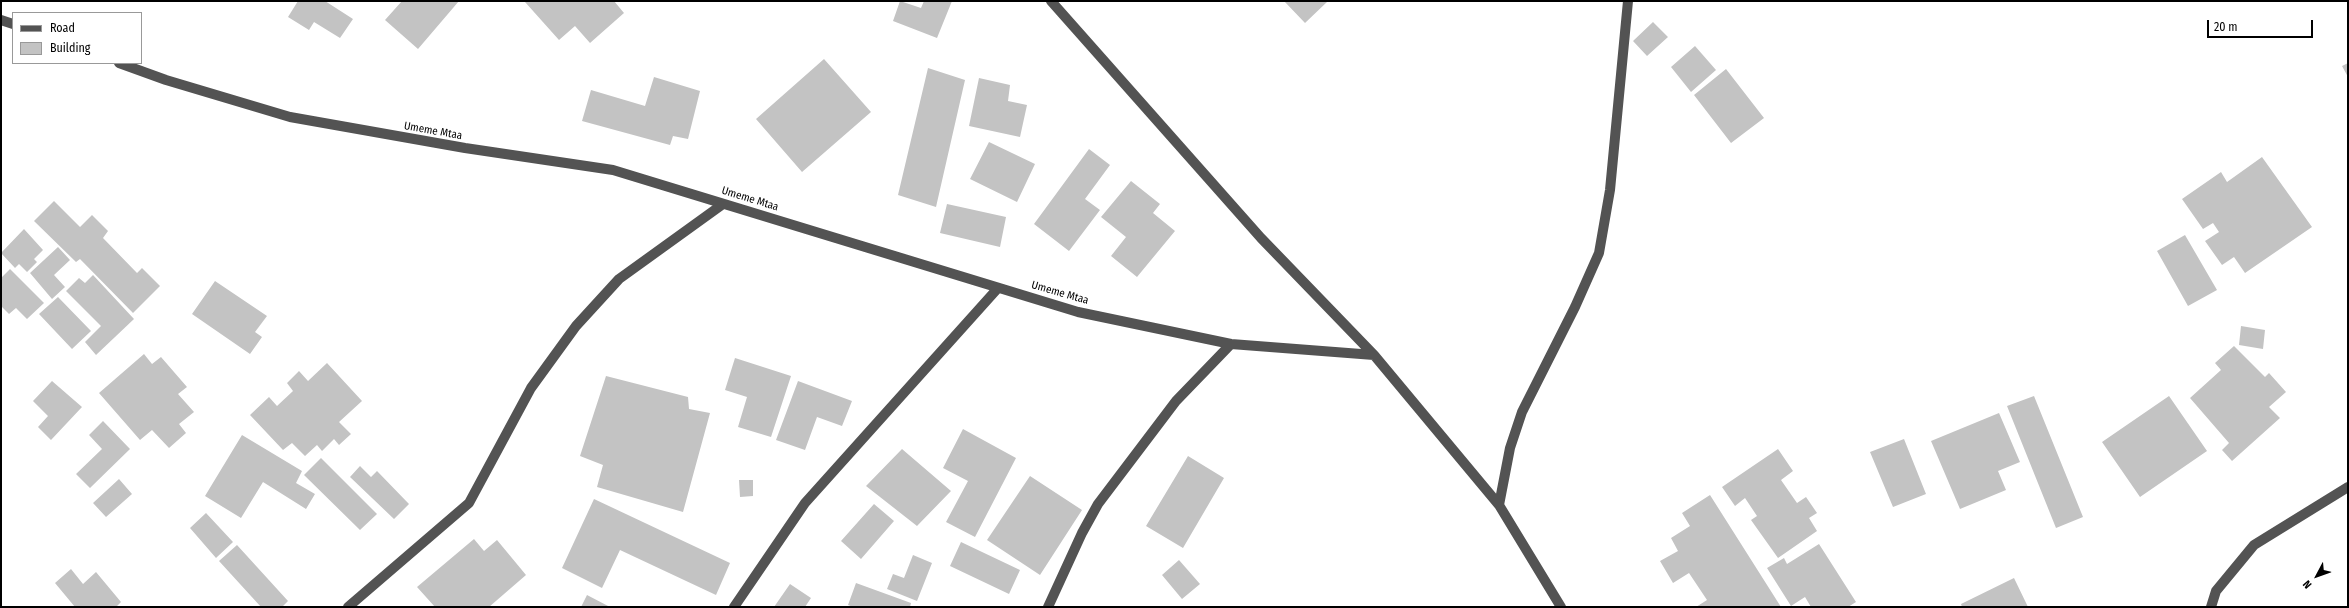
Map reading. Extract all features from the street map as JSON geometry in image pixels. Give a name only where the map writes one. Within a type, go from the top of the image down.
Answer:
[{"type":"street","points":[[1051,1],[1261,238],[1374,355],[1499,505],[1561,607]]},
{"type":"street","points":[[1499,505],[1510,448],[1522,412],[1575,307],[1599,253],[1610,190],[1628,1]]},
{"type":"street","points":[[1,20],[12,24]]},
{"type":"street","name":"Umeme Mtaa","points":[[122,64],[166,80],[290,117],[465,148],[613,170],[1078,312],[1231,344],[1374,355]]},
{"type":"street","points":[[348,607],[469,503],[532,388],[576,326],[619,279],[723,204]]},
{"type":"street","points":[[734,607],[805,503],[998,288]]},
{"type":"street","points":[[1048,607],[1082,533],[1102,498],[1176,401],[1231,344]]},
{"type":"street","points":[[2211,607],[2216,591],[2254,545],[2348,487]]},
{"type":"building","points":[[298,1],[325,1],[353,19],[340,38],[314,22],[309,30],[288,17]]},
{"type":"building","points":[[402,1],[459,1],[418,49],[385,20]]},
{"type":"building","points":[[614,1],[624,13],[590,43],[575,26],[559,40],[525,2]]},
{"type":"building","points":[[900,1],[921,8],[924,1],[952,1],[937,38],[893,21]]},
{"type":"building","points":[[1284,1],[1325,1],[1327,2],[1305,23]]},
{"type":"building","points":[[1653,22],[1668,37],[1647,56],[1633,41]]},
{"type":"building","points":[[1695,46],[1716,70],[1691,92],[1671,67]]},
{"type":"building","points":[[824,59],[871,112],[802,172],[756,119]]},
{"type":"building","points":[[2348,63],[2348,77],[2342,66]]},
{"type":"building","points":[[928,68],[965,80],[936,207],[898,195]]},
{"type":"building","points":[[1726,69],[1764,118],[1731,143],[1694,95]]},
{"type":"building","points":[[654,77],[700,91],[688,139],[673,136],[670,145],[582,121],[591,90],[645,106]]},
{"type":"building","points":[[979,78],[1010,85],[1008,101],[1027,105],[1020,137],[969,126]]},
{"type":"building","points":[[989,142],[1035,164],[1017,202],[970,179]]},
{"type":"building","points":[[1089,149],[1110,165],[1085,199],[1100,210],[1069,251],[1034,224]]},
{"type":"building","points":[[2262,157],[2312,227],[2245,273],[2234,257],[2222,265],[2205,241],[2219,232],[2213,223],[2203,229],[2182,199],[2221,172],[2227,182]]},
{"type":"building","points":[[1131,181],[1160,204],[1153,213],[1175,231],[1137,277],[1111,256],[1126,237],[1101,217]]},
{"type":"building","points":[[54,201],[80,227],[92,215],[108,231],[103,238],[137,273],[142,268],[160,286],[133,313],[80,259],[76,262],[34,221]]},
{"type":"building","points":[[947,204],[1006,217],[1000,247],[940,233]]},
{"type":"building","points":[[24,229],[43,250],[34,259],[37,262],[27,272],[19,264],[15,268],[1,253]]},
{"type":"building","points":[[2185,235],[2217,290],[2188,306],[2157,251]]},
{"type":"building","points":[[58,247],[70,260],[54,275],[65,287],[52,299],[30,273]]},
{"type":"building","points":[[10,269],[44,303],[27,319],[16,308],[9,314],[1,306],[1,278]]},
{"type":"building","points":[[93,275],[134,319],[96,355],[85,342],[101,326],[66,291],[79,278],[85,283]]},
{"type":"building","points":[[215,281],[267,316],[255,332],[262,337],[250,354],[192,314]]},
{"type":"building","points":[[58,297],[91,331],[72,349],[39,314]]},
{"type":"building","points":[[2241,326],[2265,330],[2263,349],[2239,345]]},
{"type":"building","points":[[2234,346],[2265,377],[2269,373],[2286,392],[2269,407],[2280,418],[2232,461],[2222,450],[2229,443],[2190,398],[2221,370],[2215,363]]},
{"type":"building","points":[[144,354],[152,364],[161,357],[187,387],[178,394],[194,412],[179,424],[186,433],[169,448],[152,430],[140,440],[99,393]]},
{"type":"building","points":[[735,358],[791,376],[771,437],[738,427],[747,397],[725,390]]},
{"type":"building","points":[[327,363],[362,401],[339,422],[351,434],[339,445],[334,439],[322,451],[317,445],[305,456],[292,443],[283,450],[250,415],[269,397],[277,406],[293,391],[287,383],[299,371],[308,381]]},
{"type":"building","points":[[606,376],[688,397],[689,409],[710,413],[683,512],[597,487],[603,465],[580,456]]},
{"type":"building","points":[[52,381],[82,407],[51,440],[38,427],[48,416],[33,401]]},
{"type":"building","points":[[798,381],[852,401],[842,426],[817,417],[805,450],[776,440]]},
{"type":"building","points":[[2034,396],[2083,517],[2056,528],[2007,406]]},
{"type":"building","points":[[2169,396],[2207,451],[2140,497],[2102,442]]},
{"type":"building","points":[[1999,413],[2020,462],[1998,471],[2006,490],[1960,509],[1931,441]]},
{"type":"building","points":[[103,421],[130,449],[90,488],[76,474],[102,449],[89,435]]},
{"type":"building","points":[[963,429],[1016,458],[975,537],[946,522],[968,481],[943,468]]},
{"type":"building","points":[[242,435],[302,471],[296,483],[315,494],[306,509],[263,482],[241,518],[205,496]]},
{"type":"building","points":[[1904,439],[1926,494],[1893,507],[1870,452]]},
{"type":"building","points":[[902,449],[951,491],[917,526],[866,486]]},
{"type":"building","points":[[1778,449],[1793,471],[1781,480],[1797,503],[1806,497],[1817,513],[1809,518],[1817,531],[1778,558],[1751,520],[1757,516],[1745,498],[1735,506],[1722,487]]},
{"type":"building","points":[[1188,456],[1224,478],[1183,548],[1146,526]]},
{"type":"building","points":[[321,458],[377,514],[360,530],[304,475]]},
{"type":"building","points":[[360,466],[371,477],[377,471],[409,504],[394,519],[350,477]]},
{"type":"building","points":[[1030,476],[1082,510],[1040,575],[987,540]]},
{"type":"building","points":[[119,479],[132,494],[106,517],[93,503]]},
{"type":"building","points":[[739,480],[753,480],[753,496],[740,497]]},
{"type":"building","points":[[1710,495],[1781,607],[1696,607],[1707,600],[1689,573],[1673,583],[1660,561],[1678,551],[1671,538],[1690,526],[1682,513]]},
{"type":"building","points":[[594,499],[730,563],[716,595],[620,550],[602,588],[562,568]]},
{"type":"building","points":[[874,504],[894,521],[861,559],[841,541]]},
{"type":"building","points":[[206,513],[233,542],[216,558],[190,528]]},
{"type":"building","points":[[474,539],[484,551],[497,540],[526,575],[489,607],[435,607],[417,587]]},
{"type":"building","points":[[961,542],[1020,570],[1009,594],[950,566]]},
{"type":"building","points":[[1819,544],[1856,602],[1848,607],[1811,607],[1805,597],[1791,606],[1767,568],[1784,558],[1787,564]]},
{"type":"building","points":[[237,545],[288,601],[282,607],[261,607],[219,561]]},
{"type":"building","points":[[913,555],[932,563],[917,601],[887,589],[893,574],[904,578]]},
{"type":"building","points":[[1179,560],[1200,584],[1182,599],[1162,575]]},
{"type":"building","points":[[71,569],[83,584],[96,572],[121,602],[116,607],[75,607],[55,583]]},
{"type":"building","points":[[2014,578],[2028,607],[1962,607],[1961,604]]},
{"type":"building","points":[[856,583],[911,603],[910,607],[853,607],[848,605]]},
{"type":"building","points":[[790,584],[811,598],[805,607],[774,607]]},
{"type":"building","points":[[587,595],[610,607],[581,607]]}]
